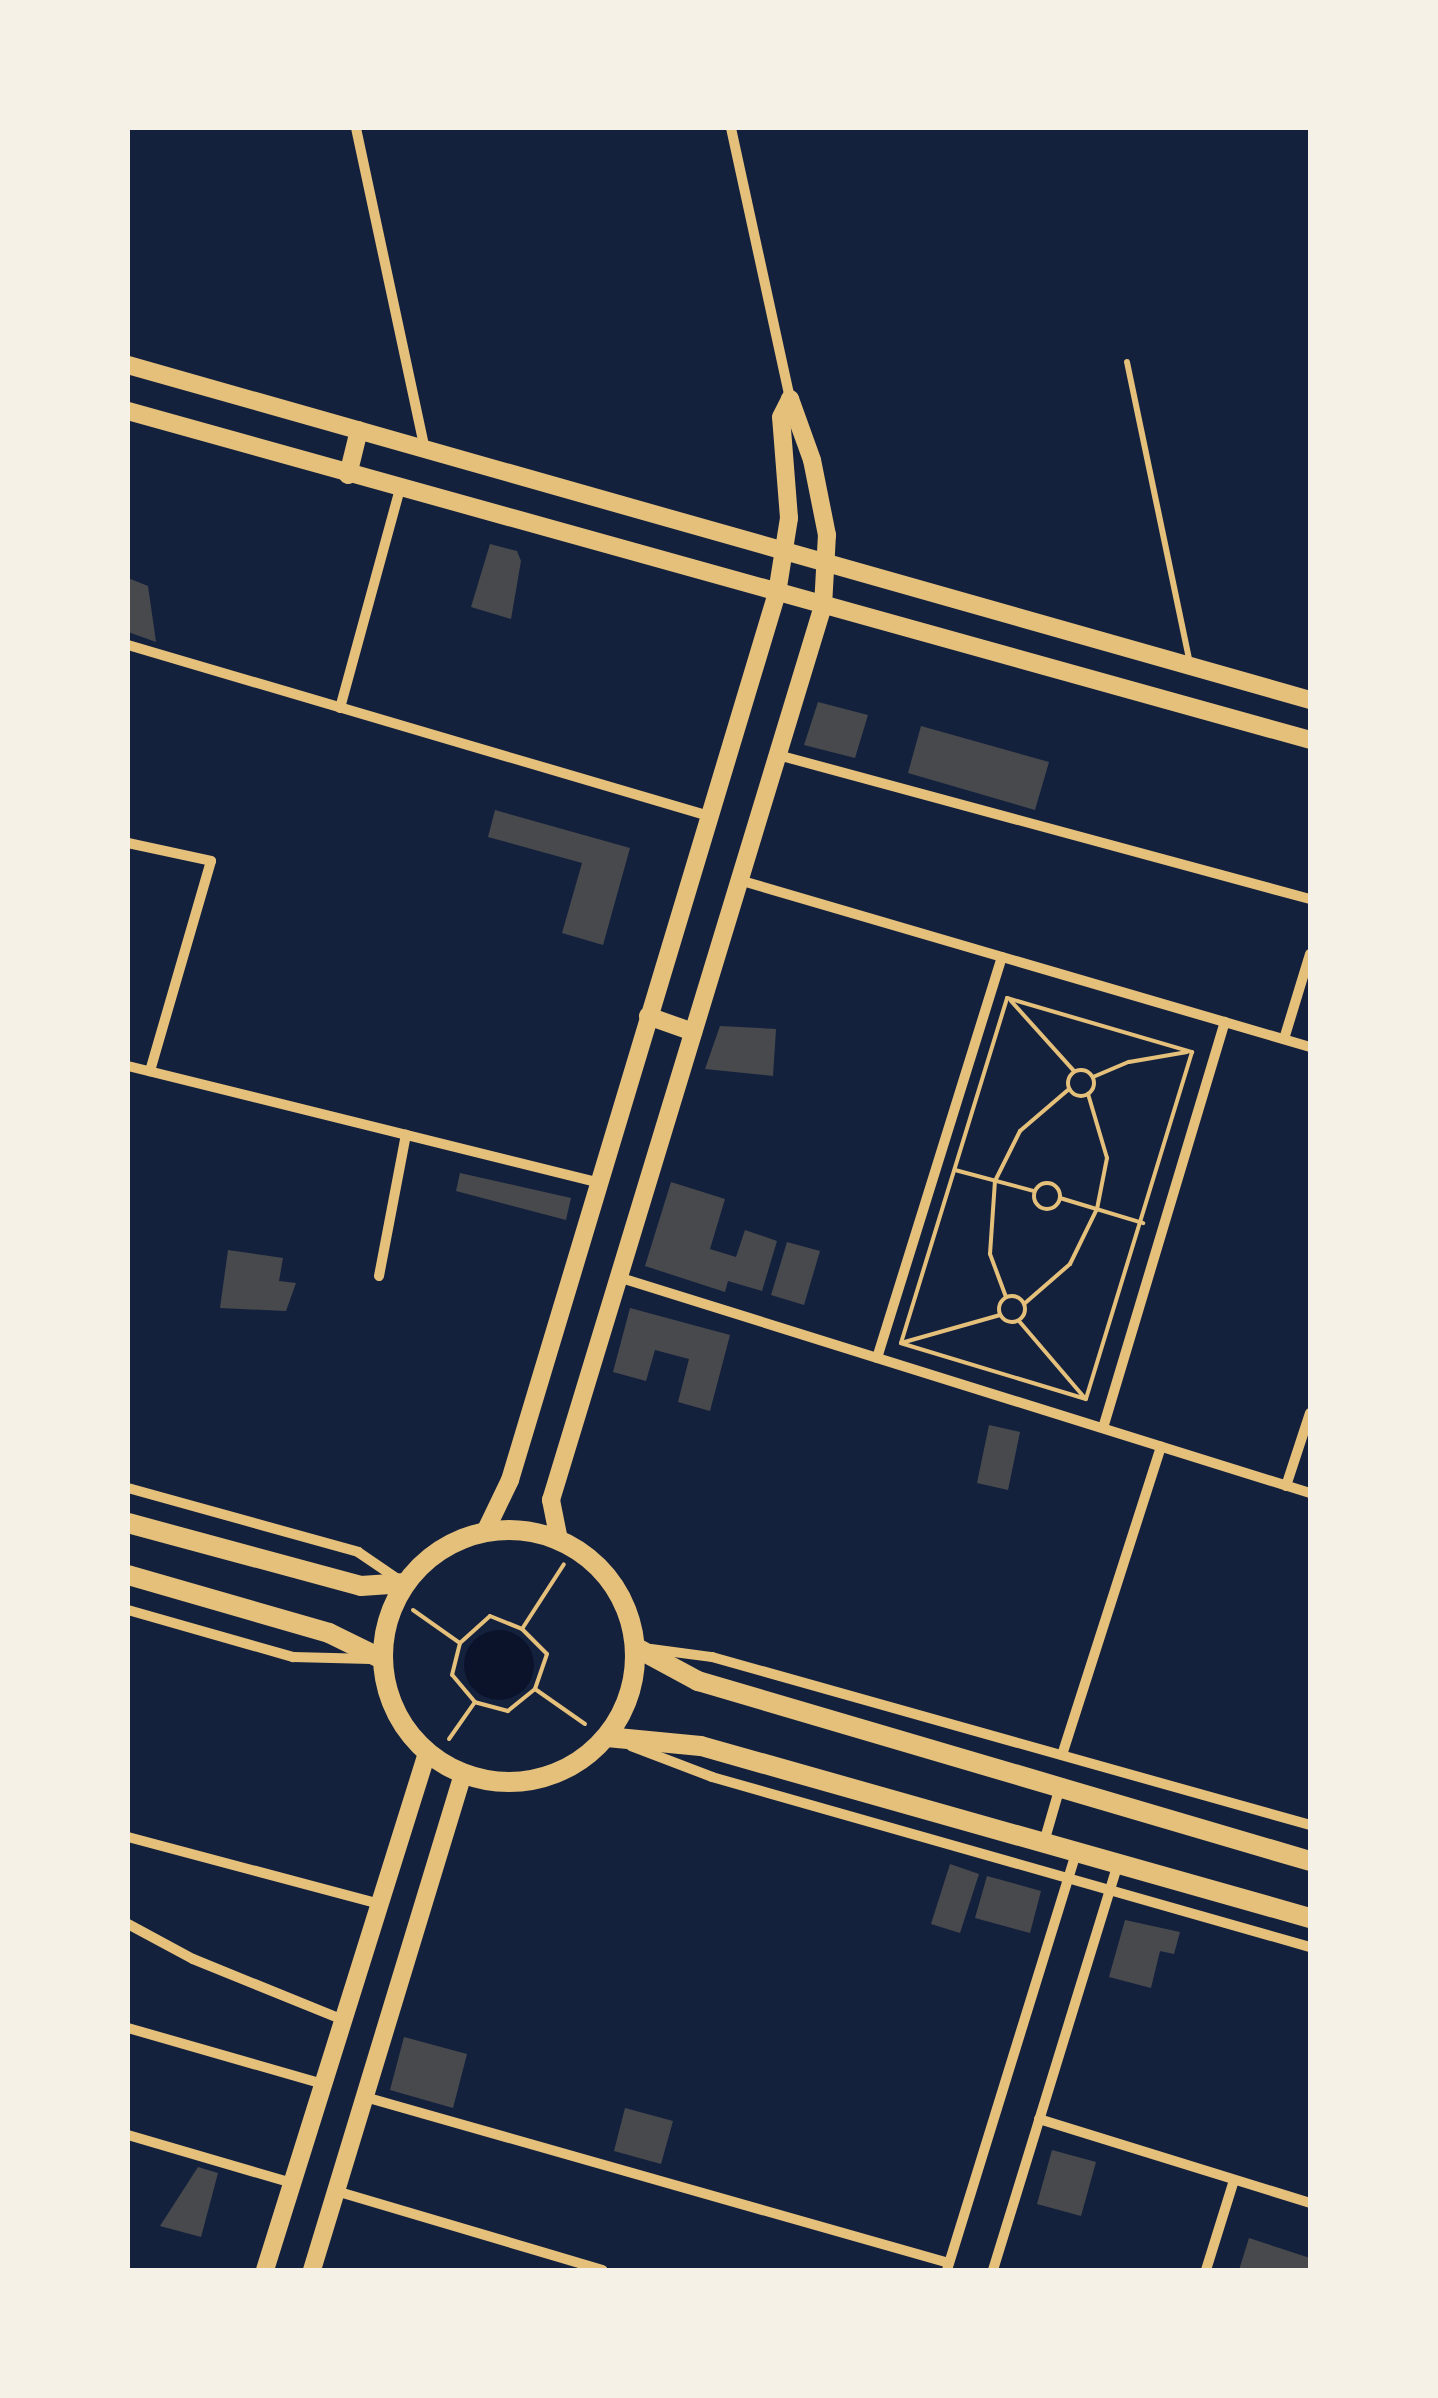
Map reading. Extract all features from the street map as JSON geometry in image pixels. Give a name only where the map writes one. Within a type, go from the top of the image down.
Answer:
[{"type":"main road","points":[[128,365],[1310,700]]},
{"type":"main road","points":[[484,1532],[510,1480],[777,593],[789,518],[780,444],[781,416],[790,399]]},
{"type":"main road","points":[[559,1540],[551,1500],[823,606],[826,561],[812,460],[790,399]]},
{"type":"main road","points":[[128,411],[400,490],[1310,740]]},
{"type":"main road","points":[[348,474],[359,430]]},
{"type":"main road","points":[[648,1016],[693,1032]]},
{"type":"main road","points":[[128,1523],[361,1586],[405,1584]]},
{"type":"main road","points":[[522,1530],[559,1540],[612,1583],[635,1646],[633,1681],[606,1737],[584,1758],[541,1778],[494,1782],[463,1774],[427,1753],[388,1694],[382,1659],[390,1613],[405,1584],[426,1560],[484,1532],[522,1530]]},
{"type":"main road","points":[[128,1575],[329,1632],[382,1659]]},
{"type":"main road","points":[[635,1646],[698,1681],[1310,1861]]},
{"type":"main road","points":[[606,1737],[700,1746],[1310,1918]]},
{"type":"main road","points":[[266,2270],[427,1753]]},
{"type":"main road","points":[[312,2270],[463,1774]]},
{"type":"street","points":[[356,128],[424,449]]},
{"type":"street","points":[[731,128],[790,399]]},
{"type":"street","points":[[340,708],[400,490]]},
{"type":"street","points":[[128,646],[709,816]]},
{"type":"street","points":[[778,755],[1310,899]]},
{"type":"street","points":[[128,843],[211,861],[150,1071]]},
{"type":"street","points":[[739,880],[1310,1047]]},
{"type":"street","points":[[1284,1039],[1310,954]]},
{"type":"street","points":[[877,1358],[1002,957]]},
{"type":"street","points":[[1103,1428],[1225,1022]]},
{"type":"street","points":[[128,1066],[597,1182]]},
{"type":"street","points":[[379,1276],[406,1135]]},
{"type":"street","points":[[618,1277],[1310,1493]]},
{"type":"street","points":[[1286,1486],[1310,1413]]},
{"type":"street","points":[[1062,1755],[1161,1446]]},
{"type":"street","points":[[128,1488],[358,1552],[405,1584]]},
{"type":"street","points":[[128,1610],[293,1657],[382,1659]]},
{"type":"street","points":[[635,1646],[712,1656],[1310,1826]]},
{"type":"street","points":[[606,1737],[712,1777],[1310,1947]]},
{"type":"street","points":[[1044,1842],[1060,1787]]},
{"type":"street","points":[[128,1837],[380,1904]]},
{"type":"street","points":[[364,2098],[948,2266],[1077,1852]]},
{"type":"street","points":[[992,2270],[1118,1863]]},
{"type":"street","points":[[128,1924],[193,1959],[343,2020]]},
{"type":"street","points":[[128,2028],[323,2084]]},
{"type":"street","points":[[1039,2120],[1310,2204]]},
{"type":"street","points":[[128,2134],[292,2183]]},
{"type":"street","points":[[1206,2270],[1234,2180]]},
{"type":"street","points":[[336,2191],[603,2270]]},
{"type":"lane","points":[[1127,362],[1190,666]]},
{"type":"path","points":[[1008,998],[1192,1052]]},
{"type":"path","points":[[1008,998],[1074,1071],[1094,1077],[1129,1062],[1192,1052]]},
{"type":"path","points":[[900,1343],[1008,998]]},
{"type":"path","points":[[1086,1399],[1192,1052]]},
{"type":"path","points":[[1000,1315],[1006,1297],[988,1232],[996,1181],[1020,1131],[1069,1089],[1074,1071]]},
{"type":"path","points":[[1019,1321],[1024,1304],[1070,1264],[1098,1209],[1107,1158],[1088,1094],[1094,1077]]},
{"type":"path","points":[[1069,1089],[1088,1094]]},
{"type":"path","points":[[952,1169],[1034,1192],[1045,1209],[1060,1198]]},
{"type":"path","points":[[1034,1192],[1050,1182],[1060,1198],[1141,1222]]},
{"type":"path","points":[[1006,1297],[1024,1304]]},
{"type":"path","points":[[900,1343],[1000,1315],[1019,1321],[1086,1399]]},
{"type":"path","points":[[900,1343],[1086,1399]]},
{"type":"path","points":[[522,1630],[564,1564]]},
{"type":"path","points":[[413,1610],[460,1643]]},
{"type":"path","points":[[490,1616],[522,1630],[547,1654],[534,1688],[508,1711],[475,1702],[452,1675],[460,1643],[490,1616]]},
{"type":"path","points":[[534,1688],[585,1724]]},
{"type":"path","points":[[449,1739],[475,1702]]},
{"type":"water","points":[[499,1630],[524,1640],[534,1665],[524,1690],[499,1700],[474,1690],[464,1665],[474,1640]]},
{"type":"building","points":[[490,544],[517,551],[521,561],[511,619],[471,607]]},
{"type":"building","points":[[128,578],[148,586],[156,642],[128,632]]},
{"type":"building","points":[[818,702],[868,715],[855,758],[804,745]]},
{"type":"building","points":[[921,726],[1049,762],[1035,810],[908,773]]},
{"type":"building","points":[[495,810],[630,848],[603,945],[562,933],[582,863],[488,837]]},
{"type":"building","points":[[720,1026],[776,1029],[773,1076],[705,1069]]},
{"type":"building","points":[[460,1173],[571,1198],[566,1220],[456,1191]]},
{"type":"building","points":[[671,1182],[725,1199],[710,1249],[736,1257],[745,1230],[777,1241],[762,1291],[728,1281],[725,1292],[645,1266]]},
{"type":"building","points":[[787,1242],[820,1251],[804,1305],[771,1295]]},
{"type":"building","points":[[228,1250],[283,1258],[279,1281],[296,1283],[286,1311],[220,1308]]},
{"type":"building","points":[[630,1308],[730,1335],[710,1411],[678,1402],[689,1359],[655,1350],[646,1381],[613,1372]]},
{"type":"building","points":[[989,1425],[1020,1432],[1008,1490],[977,1483]]},
{"type":"building","points":[[950,1864],[979,1874],[960,1933],[931,1924]]},
{"type":"building","points":[[987,1876],[1041,1891],[1030,1933],[975,1918]]},
{"type":"building","points":[[1125,1920],[1180,1932],[1174,1954],[1160,1951],[1151,1988],[1109,1977]]},
{"type":"building","points":[[404,2037],[467,2054],[453,2108],[390,2090]]},
{"type":"building","points":[[625,2108],[673,2121],[661,2164],[614,2151]]},
{"type":"building","points":[[1052,2150],[1096,2162],[1081,2216],[1037,2204]]},
{"type":"building","points":[[198,2167],[218,2173],[201,2237],[160,2226]]},
{"type":"building","points":[[1249,2238],[1310,2258],[1310,2270],[1239,2270]]}]
